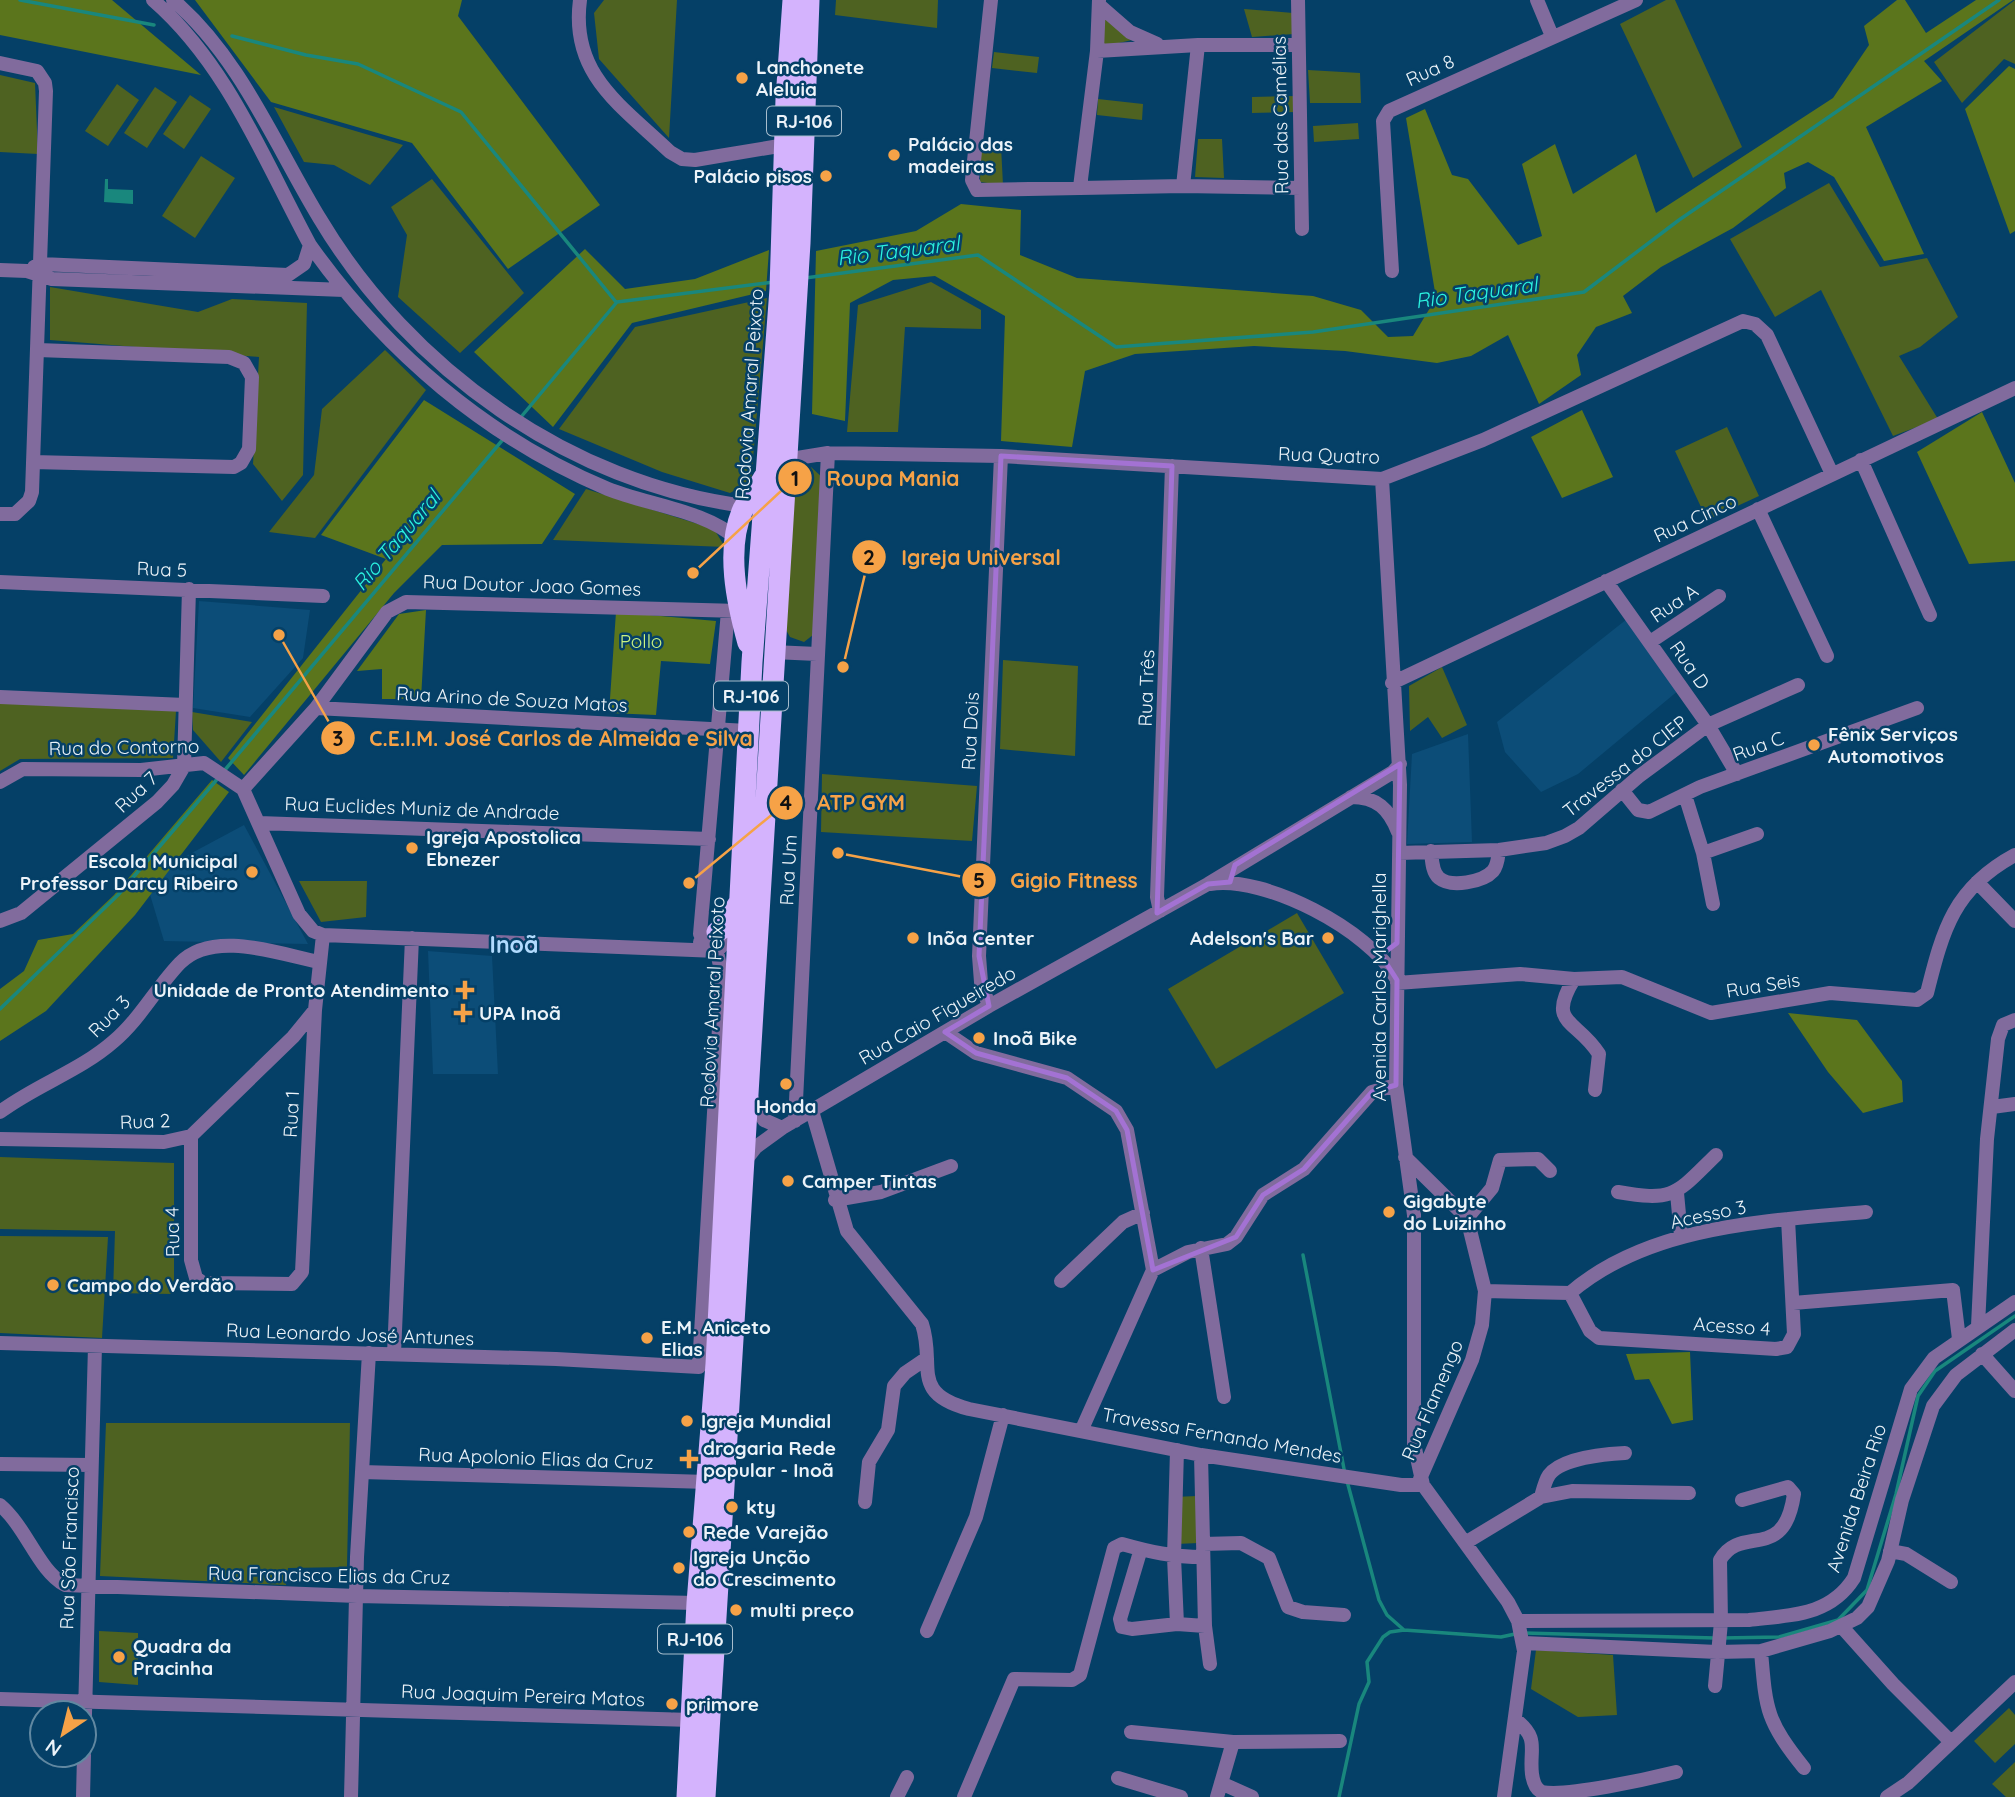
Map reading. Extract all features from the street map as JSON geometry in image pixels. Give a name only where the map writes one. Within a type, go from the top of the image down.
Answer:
[{"type":"highway","name":"Rodovia Amaral Peixoto","points":[[791,243],[785,145],[793,0]]},
{"type":"highway","name":"Rodovia Amaral Peixoto","points":[[705,1797],[785,460],[788,289],[809,0]]},
{"type":"highway","name":"Rodovia Amaral Peixoto","points":[[687,1797],[697,1603],[708,1482],[752,662],[766,475],[788,289]]},
{"type":"highway","points":[[752,662],[734,611],[736,539],[745,506],[766,475]]},
{"type":"highway","points":[[736,980],[714,942],[739,902]]},
{"type":"street","points":[[153,0],[184,18],[243,85],[341,254],[391,317],[450,372],[498,409],[541,436],[615,471],[722,503],[745,506]]},
{"type":"street","points":[[173,0],[310,245],[344,290],[429,379],[490,426],[533,453],[609,489],[717,523],[736,539]]},
{"type":"street","points":[[578,0],[581,48],[588,67],[601,85],[670,152],[682,159],[695,160],[785,145]]},
{"type":"street","points":[[991,0],[974,188],[981,191],[1184,186],[1301,188]]},
{"type":"street","name":"Rua das Camélias","points":[[1298,0],[1302,229]]},
{"type":"street","points":[[1537,0],[1552,36]]},
{"type":"street","name":"Rua 8","points":[[1392,271],[1385,116],[1394,107],[1636,0]]},
{"type":"street","points":[[1080,187],[1097,51],[1099,3]]},
{"type":"street","points":[[1099,3],[1130,32],[1165,46]]},
{"type":"street","points":[[1097,51],[1198,45],[1298,45]]},
{"type":"street","points":[[1184,186],[1198,45]]},
{"type":"street","points":[[0,63],[37,71],[45,83],[36,271],[38,350],[29,501],[15,514],[0,514]]},
{"type":"street","points":[[276,183],[296,176]]},
{"type":"street","points":[[0,271],[288,275],[304,264],[310,245]]},
{"type":"street","points":[[36,271],[344,290]]},
{"type":"street","points":[[379,328],[391,317]]},
{"type":"street","name":"Rua Quatro","points":[[785,460],[828,453],[1001,456],[1382,479],[1483,440],[1743,321],[1755,324],[1767,335],[1832,474]]},
{"type":"street","points":[[33,462],[234,467],[241,463],[249,449],[252,377],[244,363],[229,357],[38,350]]},
{"type":"street","name":"Rua Cinco","points":[[1392,683],[2015,388]]},
{"type":"street","name":"Rua Um","points":[[788,1125],[828,453]]},
{"type":"street","name":"Rua Dois","points":[[989,1006],[981,982],[979,956],[1001,456]]},
{"type":"street","points":[[1861,460],[1930,614]]},
{"type":"street","name":"Rua Três","points":[[1160,911],[1157,897],[1172,467]]},
{"type":"street","name":"Avenida Carlos Marighella","points":[[1382,479],[1392,683],[1399,764],[1396,1085],[1414,1215],[1414,1444],[1422,1482],[1465,1543],[1521,1633]]},
{"type":"street","points":[[717,523],[722,503]]},
{"type":"street","points":[[1758,509],[1827,656]]},
{"type":"street","name":"Rua D","points":[[1606,581],[1708,725],[1737,774]]},
{"type":"street","name":"Rua 5","points":[[0,582],[323,596]]},
{"type":"street","name":"Rua 7","points":[[0,921],[21,914],[157,802],[173,785],[184,765],[189,589]]},
{"type":"street","name":"Rua A","points":[[1650,642],[1719,596]]},
{"type":"street","name":"Rua Doutor Joao Gomes","points":[[239,787],[316,708],[387,612],[406,602],[734,611]]},
{"type":"street","points":[[239,787],[259,823],[299,914],[313,930],[323,935],[679,948],[690,943],[714,942],[703,913],[734,611]]},
{"type":"street","points":[[773,652],[817,654]]},
{"type":"street","name":"Travessa do CIEP","points":[[1399,853],[1499,849],[1546,843],[1565,836],[1579,828],[1622,790],[1708,725],[1798,685]]},
{"type":"street","points":[[0,696],[185,705]]},
{"type":"street","name":"Rua Arino de Souza Matos","points":[[316,708],[748,731]]},
{"type":"street","name":"Rua C","points":[[1622,790],[1643,812],[1737,774],[1917,708]]},
{"type":"street","name":"Rua Caio Figueiredo","points":[[744,1163],[756,1147],[788,1125],[989,1006],[1208,884],[1393,772],[1399,764]]},
{"type":"street","name":"Rua do Contorno","points":[[0,782],[23,769],[141,770],[211,765],[239,787]]},
{"type":"street","points":[[1685,795],[1703,853],[1713,904]]},
{"type":"street","points":[[1352,797],[1367,798],[1381,804],[1398,834]]},
{"type":"street","name":"Rua Euclides Muniz de Andrade","points":[[259,823],[709,839]]},
{"type":"street","points":[[1703,853],[1757,834]]},
{"type":"street","points":[[1431,851],[1434,873],[1440,880],[1453,883],[1483,879],[1498,862],[1499,849]]},
{"type":"street","name":"Rua Seis","points":[[1397,981],[1520,974],[1574,979],[1622,977],[1711,1013],[1830,993],[1917,1000],[1927,993],[1944,929],[1951,914],[1994,866],[2015,855]]},
{"type":"street","points":[[1235,866],[1232,876],[1236,882]]},
{"type":"street","points":[[1208,884],[1236,882],[1262,888],[1346,929],[1374,950],[1397,981]]},
{"type":"street","points":[[1977,882],[2015,921]]},
{"type":"street","name":"Rua 1","points":[[285,1287],[298,1279],[302,1272],[314,1010],[323,935]]},
{"type":"street","points":[[394,1354],[412,937]]},
{"type":"street","name":"Rua Leonardo José Antunes","points":[[0,1343],[369,1353],[699,1367],[722,977],[714,942]]},
{"type":"street","points":[[1374,950],[1388,949],[1397,943]]},
{"type":"street","name":"Rua 3","points":[[0,1112],[92,1059],[116,1040],[180,963],[194,952],[208,947],[246,948],[319,962]]},
{"type":"street","points":[[1574,979],[1561,1001],[1562,1012],[1599,1054],[1595,1090]]},
{"type":"street","name":"Rua 2","points":[[2,1136],[164,1142],[191,1136],[293,1037],[314,1010]]},
{"type":"street","points":[[1978,1326],[1984,1177],[2000,1029],[2007,1021],[2015,1020]]},
{"type":"street","points":[[945,1032],[975,1053],[1067,1078],[1116,1111],[1127,1129],[1153,1270],[1201,1248],[1227,1244],[1236,1237],[1263,1195],[1304,1169],[1372,1091],[1396,1085]]},
{"type":"street","points":[[293,1037],[314,1049]]},
{"type":"street","points":[[747,1088],[764,1120],[788,1125]]},
{"type":"street","points":[[1992,1107],[2015,1104]]},
{"type":"street","points":[[812,1111],[835,1200],[847,1231],[922,1324],[927,1339],[925,1368],[928,1381],[939,1396],[953,1405],[1082,1429]]},
{"type":"street","name":"Rua 4","points":[[191,1136],[191,1260],[196,1278],[203,1283],[285,1287]]},
{"type":"street","points":[[1618,1192],[1653,1198],[1677,1193],[1716,1155]]},
{"type":"street","points":[[1404,1156],[1467,1218],[1492,1188],[1500,1160],[1538,1159],[1550,1171]]},
{"type":"street","points":[[835,1200],[881,1192],[951,1166]]},
{"type":"street","points":[[1677,1193],[1681,1236]]},
{"type":"street","name":"Acesso 3","points":[[1570,1293],[1600,1269],[1681,1236],[1788,1219],[1866,1212]]},
{"type":"street","points":[[1061,1280],[1123,1222],[1143,1213]]},
{"type":"street","name":"Rua Flamengo","points":[[1422,1482],[1472,1360],[1482,1325],[1485,1291],[1467,1218]]},
{"type":"street","name":"Acesso 4","points":[[1570,1293],[1590,1331],[1599,1339],[1776,1349],[1787,1347],[1791,1341],[1793,1303],[1788,1219]]},
{"type":"street","points":[[1201,1248],[1224,1397]]},
{"type":"street","name":"Travessa Fernando Mendes","points":[[1153,1270],[1082,1429],[1201,1455],[1346,1477],[1422,1482]]},
{"type":"street","points":[[1793,1303],[1953,1290],[1959,1339]]},
{"type":"street","points":[[1485,1291],[1570,1293]]},
{"type":"street","name":"Avenida Beira Rio","points":[[1521,1633],[1721,1622],[1787,1615],[1826,1606],[1844,1593],[1854,1578],[1912,1389],[1934,1358],[2015,1303]]},
{"type":"street","points":[[1504,1797],[1516,1720],[1521,1633],[1717,1652],[1761,1651],[1842,1627],[1868,1607],[1891,1551],[1902,1500],[1933,1406],[1943,1389],[1982,1354],[2015,1330]]},
{"type":"street","name":"Rua São Francisco","points":[[85,1699],[95,1346]]},
{"type":"street","points":[[351,1797],[362,1472],[369,1353]]},
{"type":"street","points":[[1982,1354],[2015,1391]]},
{"type":"street","points":[[865,1502],[869,1462],[888,1430],[894,1386],[905,1373],[927,1358]]},
{"type":"street","points":[[927,1631],[976,1517],[1003,1415]]},
{"type":"street","points":[[1177,1450],[1174,1557],[1177,1624]]},
{"type":"street","points":[[1541,1497],[1549,1475],[1556,1469],[1595,1454],[1625,1452]]},
{"type":"street","points":[[1201,1455],[1205,1626],[1210,1664]]},
{"type":"street","points":[[0,1464],[91,1465]]},
{"type":"street","name":"Rua Apolonio Elias da Cruz","points":[[362,1472],[708,1482]]},
{"type":"street","points":[[1715,1686],[1721,1622],[1720,1560],[1730,1549],[1775,1535],[1785,1528],[1790,1518],[1794,1494],[1788,1487],[1742,1500]]},
{"type":"street","points":[[1465,1543],[1541,1497],[1572,1490],[1689,1493]]},
{"type":"street","name":"Rua Francisco Elias da Cruz","points":[[0,1505],[24,1530],[54,1579],[65,1585],[87,1588],[357,1596],[697,1603]]},
{"type":"street","points":[[964,1797],[1014,1679],[1072,1680],[1080,1675],[1114,1548],[1122,1544],[1140,1552],[1174,1557],[1241,1543],[1269,1558],[1288,1607],[1303,1612],[1344,1615]]},
{"type":"street","points":[[1891,1551],[1906,1554],[1951,1582]]},
{"type":"street","points":[[1140,1552],[1120,1619],[1122,1627],[1132,1629],[1177,1624],[1205,1626]]},
{"type":"street","points":[[1842,1627],[1893,1684],[1951,1742]]},
{"type":"street","points":[[1761,1651],[1765,1705],[1771,1722],[1804,1768]]},
{"type":"street","points":[[1887,1797],[1908,1783],[2015,1682]]},
{"type":"street","name":"Rua Joaquim Pereira Matos","points":[[0,1699],[28,1700]]},
{"type":"street","name":"Rua Joaquim Pereira Matos","points":[[98,1701],[691,1720]]},
{"type":"street","points":[[1516,1720],[1527,1729],[1532,1741],[1532,1773],[1535,1787],[1542,1793],[1557,1796],[1595,1792],[1676,1772]]},
{"type":"street","points":[[1131,1732],[1233,1742],[1340,1741]]},
{"type":"street","points":[[1233,1742],[1219,1790],[1252,1797]]},
{"type":"street","name":"Rua São Francisco","points":[[83,1797],[84,1769]]},
{"type":"street","points":[[897,1797],[907,1777]]},
{"type":"street","points":[[1118,1778],[1181,1797]]},
{"type":"highlighted area","points":[[1001,456],[1172,466],[1157,913],[1208,884],[1230,882],[1235,865],[1400,764],[1397,943],[1381,955],[1397,980],[1396,1085],[1372,1092],[1304,1169],[1263,1195],[1236,1237],[1153,1270],[1127,1130],[1116,1111],[1067,1078],[976,1053],[945,1032],[989,1006],[979,956]]},
{"type":"shaded area","points":[[604,0],[677,0],[669,138],[599,59],[594,13]]},
{"type":"shaded area","points":[[836,0],[938,0],[937,28],[835,15]]},
{"type":"shaded area","points":[[1666,0],[1675,0],[1742,147],[1693,178],[1620,24]]},
{"type":"shaded area","points":[[2015,0],[2015,64],[2004,59],[1962,103],[1934,62]]},
{"type":"shaded area","points":[[1244,9],[1293,13],[1294,34],[1252,37]]},
{"type":"shaded area","points":[[1103,16],[1136,39],[1106,46],[1101,42]]},
{"type":"shaded area","points":[[994,52],[1039,57],[1037,73],[992,68]]},
{"type":"shaded area","points":[[1308,70],[1360,73],[1361,103],[1310,103]]},
{"type":"shaded area","points":[[0,75],[35,83],[38,154],[0,152]]},
{"type":"shaded area","points":[[117,84],[139,100],[108,146],[85,131]]},
{"type":"shaded area","points":[[155,87],[177,102],[147,148],[124,133]]},
{"type":"shaded area","points":[[190,95],[211,109],[184,149],[163,134]]},
{"type":"shaded area","points":[[1297,96],[1297,112],[1252,113],[1252,97]]},
{"type":"shaded area","points":[[1098,99],[1143,104],[1142,120],[1097,115]]},
{"type":"shaded area","points":[[274,107],[403,145],[370,185],[334,165],[304,162]]},
{"type":"shaded area","points":[[1358,123],[1359,139],[1314,142],[1313,126]]},
{"type":"shaded area","points":[[1198,139],[1222,139],[1224,178],[1195,177]]},
{"type":"shaded area","points":[[981,145],[1001,146],[1003,185],[980,182]]},
{"type":"shaded area","points":[[201,156],[235,178],[195,238],[162,216]]},
{"type":"shaded area","points":[[105,179],[108,179],[108,189],[133,190],[133,204],[104,202]]},
{"type":"shaded area","points":[[432,179],[524,293],[460,353],[398,297],[407,235],[391,207]]},
{"type":"shaded area","points":[[1829,183],[1880,267],[1927,258],[1958,317],[1920,347],[1899,356],[1938,419],[1893,436],[1821,290],[1775,317],[1730,239]]},
{"type":"shaded area","points":[[931,282],[981,310],[981,329],[905,327],[898,432],[847,432],[858,305]]},
{"type":"shaded area","points":[[50,287],[198,312],[232,299],[307,303],[303,475],[282,501],[253,464],[259,357],[50,340]]},
{"type":"shaded area","points":[[767,298],[751,481],[730,493],[662,472],[559,429],[635,327]]},
{"type":"shaded area","points":[[385,350],[426,390],[315,538],[269,532],[314,475],[322,409]]},
{"type":"shaded area","points":[[1727,427],[1759,496],[1707,520],[1675,451]]},
{"type":"shaded area","points":[[811,467],[825,480],[818,631],[804,642],[790,637],[785,628],[794,479],[802,470]]},
{"type":"shaded area","points":[[586,489],[714,529],[725,547],[553,540]]},
{"type":"shaded area","points":[[199,601],[310,610],[303,658],[250,717],[193,708]]},
{"type":"shaded area","points":[[1627,619],[1679,690],[1578,774],[1541,792],[1505,752],[1497,722]]},
{"type":"shaded area","points":[[1003,660],[1078,666],[1075,756],[1000,749]]},
{"type":"shaded area","points":[[1442,667],[1467,725],[1442,738],[1428,717],[1410,731],[1409,686]]},
{"type":"shaded area","points":[[0,703],[176,711],[173,758],[20,759],[0,771]]},
{"type":"shaded area","points":[[192,712],[252,722],[221,762],[193,730]]},
{"type":"shaded area","points":[[1468,734],[1472,842],[1407,844],[1412,754]]},
{"type":"shaded area","points":[[822,774],[977,786],[972,841],[821,832]]},
{"type":"shaded area","points":[[244,825],[308,944],[164,941],[145,878]]},
{"type":"shaded area","points":[[299,881],[367,881],[366,917],[321,922]]},
{"type":"shaded area","points":[[1297,913],[1344,993],[1216,1069],[1168,989]]},
{"type":"shaded area","name":"UPA Inoã","points":[[428,951],[492,956],[498,1074],[433,1074]]},
{"type":"shaded area","points":[[0,1157],[174,1163],[174,1294],[113,1293],[115,1231],[0,1229]]},
{"type":"shaded area","name":"Campo do Verdão","points":[[0,1236],[108,1237],[102,1338],[0,1333]]},
{"type":"shaded area","points":[[106,1423],[350,1423],[347,1567],[288,1568],[286,1585],[100,1576]]},
{"type":"shaded area","points":[[1197,1496],[1199,1543],[1176,1544],[1174,1497]]},
{"type":"shaded area","name":"Quadra da Pracinha","points":[[99,1631],[138,1633],[138,1685],[99,1682]]},
{"type":"shaded area","points":[[1536,1650],[1613,1655],[1617,1715],[1578,1717],[1531,1689]]},
{"type":"shaded area","points":[[2009,1708],[2015,1715],[2015,1744],[1995,1763],[1974,1741]]},
{"type":"shaded area","points":[[2015,1762],[2015,1797],[2006,1797],[1992,1784]]},
{"type":"green space","points":[[0,0],[112,0],[201,75],[0,35]]},
{"type":"green space","points":[[195,0],[462,0],[458,16],[600,205],[508,269],[412,143],[271,102]]},
{"type":"green space","points":[[1897,0],[1905,0],[1926,33],[1976,0],[2013,0],[1924,61],[1942,81],[1866,127],[1924,254],[1884,261],[1834,177],[1808,162],[1784,173],[1786,188],[1733,228],[1661,267],[1623,296],[1632,313],[1596,327],[1577,355],[1581,375],[1539,404],[1508,335],[1471,356],[1437,363],[1345,351],[1254,346],[1135,354],[1085,371],[1072,447],[1001,441],[1005,316],[935,276],[893,280],[850,303],[845,421],[812,414],[816,251],[916,231],[961,204],[1021,210],[1020,255],[1077,278],[1313,296],[1361,310],[1388,337],[1413,336],[1436,298],[1406,118],[1425,109],[1452,175],[1468,179],[1518,245],[1542,236],[1522,164],[1555,144],[1573,194],[1636,154],[1656,213],[1833,98],[1869,45],[1864,26]]},
{"type":"green space","points":[[2009,66],[2015,69],[2015,231],[2010,234],[1965,109]]},
{"type":"green space","points":[[585,249],[625,289],[695,279],[769,250],[766,291],[632,323],[553,427],[474,352]]},
{"type":"green space","points":[[424,400],[575,494],[542,544],[442,545],[394,593],[244,775],[228,758],[386,559],[321,535]]},
{"type":"green space","points":[[1582,410],[1613,477],[1562,498],[1531,437]]},
{"type":"green space","points":[[1982,412],[2015,483],[2015,561],[1969,564],[1917,452]]},
{"type":"green space","points":[[426,610],[421,699],[382,699],[382,669],[357,671],[399,614]]},
{"type":"green space","name":"Pollo","points":[[616,612],[716,621],[710,664],[661,661],[656,715],[609,713]]},
{"type":"green space","points":[[212,780],[229,792],[135,915],[46,1011],[0,1041],[0,989],[24,971],[38,940],[73,934],[114,895]]},
{"type":"green space","points":[[1788,1013],[1857,1020],[1902,1081],[1903,1102],[1863,1113],[1828,1072]]},
{"type":"green space","points":[[1690,1352],[1693,1420],[1672,1424],[1649,1379],[1635,1380],[1626,1354]]},
{"type":"waterway","points":[[20,0],[154,25]]},
{"type":"waterway","name":"Rio Taquaral","points":[[805,278],[978,255],[1116,347],[1313,332],[1584,292],[1679,220],[1999,0]]},
{"type":"waterway","points":[[232,36],[306,55],[358,64],[461,112],[616,302]]},
{"type":"waterway","name":"Rio Taquaral","points":[[521,417],[617,302],[774,282]]},
{"type":"waterway","name":"Rio Taquaral","points":[[224,771],[505,437]]},
{"type":"waterway","name":"Rio Taquaral","points":[[0,1009],[118,895],[219,777]]},
{"type":"waterway","points":[[1303,1255],[1345,1474]]},
{"type":"waterway","points":[[1722,1638],[1779,1637],[1838,1620],[1867,1590],[1896,1494],[1918,1396],[1935,1371],[2015,1316]]},
{"type":"waterway","points":[[1347,1481],[1379,1600],[1387,1615],[1404,1630]]},
{"type":"waterway","points":[[1339,1797],[1359,1704],[1369,1682],[1367,1662],[1383,1637],[1390,1632],[1404,1630],[1501,1637],[1515,1634]]},
{"type":"waterway","points":[[1523,1633],[1715,1638]]},
{"type":"place","name":"Lanchonete Aleluia","points":[[742,78]]},
{"type":"place","name":"Palácio das madeiras","points":[[894,155]]},
{"type":"place","name":"Palácio pisos","points":[[826,176]]},
{"type":"place","name":"Roupa Mania","points":[[693,573]]},
{"type":"place","name":"C.E.I.M. José Carlos de Almeida e Silva","points":[[279,635]]},
{"type":"place","name":"Igreja Universal","points":[[843,667]]},
{"type":"place","name":"Fênix Serviços Automotivos","points":[[1814,745]]},
{"type":"place","name":"Igreja Apostolica Ebnezer","points":[[412,848]]},
{"type":"place","name":"Gigio Fitness","points":[[838,853]]},
{"type":"place","name":"Escola Municipal Professor Darcy Ribeiro","points":[[252,872]]},
{"type":"place","name":"ATP GYM","points":[[689,883]]},
{"type":"place","name":"Inõa Center","points":[[913,938]]},
{"type":"place","name":"Adelson's Bar","points":[[1328,938]]},
{"type":"place","name":"Unidade de Pronto Atendimento","points":[[465,990]]},
{"type":"place","name":"UPA Inoã","points":[[463,1013]]},
{"type":"place","name":"Inoã Bike","points":[[979,1038]]},
{"type":"place","name":"Honda","points":[[786,1084]]},
{"type":"place","name":"Camper Tintas","points":[[788,1181]]},
{"type":"place","name":"Gigabyte do Luizinho","points":[[1389,1212]]},
{"type":"place","name":"Campo do Verdão","points":[[53,1285]]},
{"type":"place","name":"E.M. Aniceto Elias","points":[[647,1338]]},
{"type":"place","name":"Igreja Mundial","points":[[687,1421]]},
{"type":"place","name":"drogaria Rede popular - Inoã","points":[[689,1459]]},
{"type":"place","name":"kty","points":[[732,1507]]},
{"type":"place","name":"Rede Varejão","points":[[689,1532]]},
{"type":"place","name":"Igreja Unção do Crescimento","points":[[679,1568]]},
{"type":"place","name":"multi preço","points":[[736,1610]]},
{"type":"place","name":"Quadra da Pracinha","points":[[119,1657]]},
{"type":"place","name":"primore","points":[[672,1704]]},
{"type":"district","name":"Inoã","points":[[514,944]]}]
